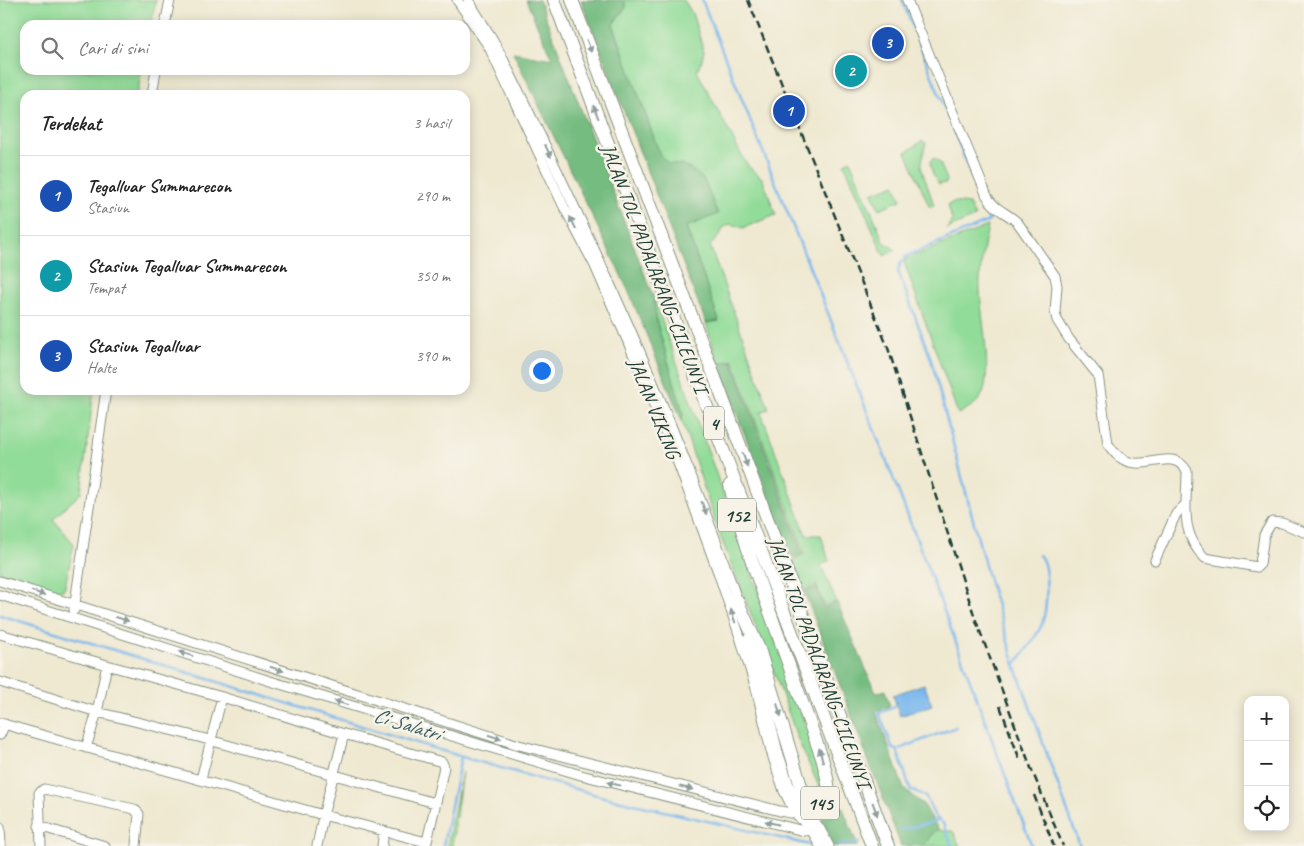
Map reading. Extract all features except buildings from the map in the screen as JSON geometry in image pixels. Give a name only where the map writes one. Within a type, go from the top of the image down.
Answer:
[{"type":"highway","name":"JALAN TOL PADALARANG–CILEUNYI","points":[[554,0],[872,846]]},
{"type":"highway","name":"JALAN TOL PADALARANG–CILEUNYI","points":[[572,0],[735,432],[888,846]]},
{"type":"highway","points":[[719,438],[735,432]]},
{"type":"highway","name":"152","points":[[719,438],[736,514],[762,591]]},
{"type":"highway","name":"145","points":[[737,600],[760,649],[804,796],[811,803],[820,804],[827,799],[829,792],[822,758],[762,591]]},
{"type":"street","points":[[166,20],[170,0]]},
{"type":"street","name":"JALAN VIKING","points":[[457,0],[489,47],[564,207],[595,266],[632,350],[678,463],[718,572],[759,700],[771,751],[784,791],[798,811],[815,829]]},
{"type":"street","name":"JALAN VIKING","points":[[468,0],[494,40],[605,271],[673,429],[727,569],[751,646],[781,761],[798,811]]},
{"type":"street","points":[[907,0],[987,196],[992,205],[1013,218],[1055,276],[1058,286],[1057,320],[1098,375],[1108,444],[1114,453],[1121,459],[1133,464],[1164,460],[1180,463],[1187,471],[1185,518],[1192,543],[1205,558],[1257,567],[1260,564],[1264,535],[1272,522],[1282,523],[1304,532]]},
{"type":"street","points":[[153,90],[155,75]]},
{"type":"street","points":[[73,618],[105,395]]},
{"type":"street","points":[[1155,560],[1176,514],[1186,504]]},
{"type":"street","points":[[0,581],[519,745],[672,785],[770,808],[798,811]]},
{"type":"street","points":[[0,595],[270,681],[581,775],[795,829],[815,829]]},
{"type":"street","points":[[0,634],[222,696],[442,762],[444,766],[426,844],[2,723],[0,735]]},
{"type":"street","points":[[86,748],[97,712],[107,665]]},
{"type":"street","points":[[0,682],[97,712],[212,741],[435,803]]},
{"type":"street","points":[[201,779],[222,696]]},
{"type":"street","points":[[317,846],[344,734]]},
{"type":"street","points":[[40,846],[40,793],[44,789],[134,809],[139,814],[136,846]]},
{"type":"street","points":[[770,808],[780,803],[784,791]]},
{"type":"street","points":[[39,826],[105,846]]},
{"type":"street","points":[[0,827],[1,846]]},
{"type":"street","points":[[815,829],[820,846]]},
{"type":"street","points":[[815,829],[829,846]]},
{"type":"street","points":[[382,846],[384,831]]},
{"type":"green space","points":[[0,0],[156,0],[152,20],[20,20],[20,75],[141,75],[138,90],[20,90],[20,395],[93,395],[81,493],[53,519],[74,544],[63,590],[59,591],[0,573]]},
{"type":"green space","points":[[526,0],[539,0],[653,296],[657,323],[683,413],[682,421],[628,290],[513,52],[552,59]]},
{"type":"green space","points":[[581,0],[624,0],[626,7],[613,24],[660,155],[669,164],[682,165],[694,171],[704,180],[718,214],[686,227],[719,321],[706,323]]},
{"type":"green space","points":[[624,0],[684,0],[692,13],[704,51],[697,71],[743,158],[750,168],[762,178],[776,215],[743,228],[731,224],[724,227],[720,235],[710,246],[769,409],[761,412],[806,535],[821,535],[829,561],[821,565],[836,601],[825,606],[816,585],[804,589],[793,560],[805,554],[733,360],[718,363],[706,323],[719,321],[686,227],[718,214],[682,165],[669,164],[660,155],[613,24],[626,7]]},
{"type":"green space","points":[[922,141],[926,143],[921,167],[934,205],[930,208],[906,152]]},
{"type":"green space","points":[[935,158],[940,163],[947,180],[946,183],[939,184],[933,174],[930,161]]},
{"type":"green space","points":[[850,160],[884,242],[896,250],[884,256],[844,163]]},
{"type":"green space","points":[[895,184],[901,200],[879,209],[872,193]]},
{"type":"green space","points":[[953,202],[969,204],[975,217],[947,229],[952,220],[948,205]]},
{"type":"green space","points":[[988,226],[980,283],[986,344],[985,386],[978,401],[958,414],[904,262],[906,259]]},
{"type":"green space","points":[[653,296],[821,769],[823,786],[820,789],[798,740],[777,680],[719,533],[682,421],[683,413],[657,323]]},
{"type":"green space","points":[[732,361],[803,554],[792,558],[718,365]]},
{"type":"green space","points":[[816,587],[824,608],[837,602],[876,693],[885,690],[890,706],[876,712],[904,789],[924,805],[938,829],[931,835],[924,846],[901,846],[804,591]]},
{"type":"green space","points":[[462,772],[452,846],[447,846]]},
{"type":"green space","points":[[842,806],[858,846],[833,846],[821,816]]},
{"type":"green space","points":[[938,829],[953,831],[960,846],[924,846],[931,835]]},
{"type":"water","points":[[924,684],[932,705],[900,716],[893,695]]},
{"type":"waterway","points":[[702,0],[879,442],[1032,846]]},
{"type":"waterway","points":[[902,0],[989,221],[907,256],[901,262],[898,271],[931,359],[987,573],[1015,665],[1080,846]]},
{"type":"waterway","points":[[1015,665],[1037,635],[1044,617],[1046,578],[1045,568],[1039,555]]},
{"type":"waterway","name":"Ci Salatri","points":[[0,615],[469,759],[604,797],[810,845]]},
{"type":"waterway","points":[[897,706],[879,713],[893,749],[897,750]]},
{"type":"waterway","points":[[952,846],[943,823],[934,815],[927,800],[919,793],[911,791],[897,750],[956,727]]},
{"type":"waterway","points":[[443,846],[461,757]]},
{"type":"waterway","name":"Ci Salatri","points":[[900,830],[937,821]]},
{"type":"waterway","name":"Ci Salatri","points":[[838,844],[859,843]]},
{"type":"railway","points":[[748,0],[888,348],[975,618],[1031,768],[1063,846]]},
{"type":"railway","points":[[1000,706],[1020,760]]},
{"type":"railway","points":[[1034,795],[1054,846]]},
{"type":"place","name":"Stasiun Tegalluar","points":[[888,43]]},
{"type":"place","name":"Stasiun Tegalluar Summarecon","points":[[851,71]]},
{"type":"place","name":"Tegalluar Summarecon","points":[[789,111]]}]
